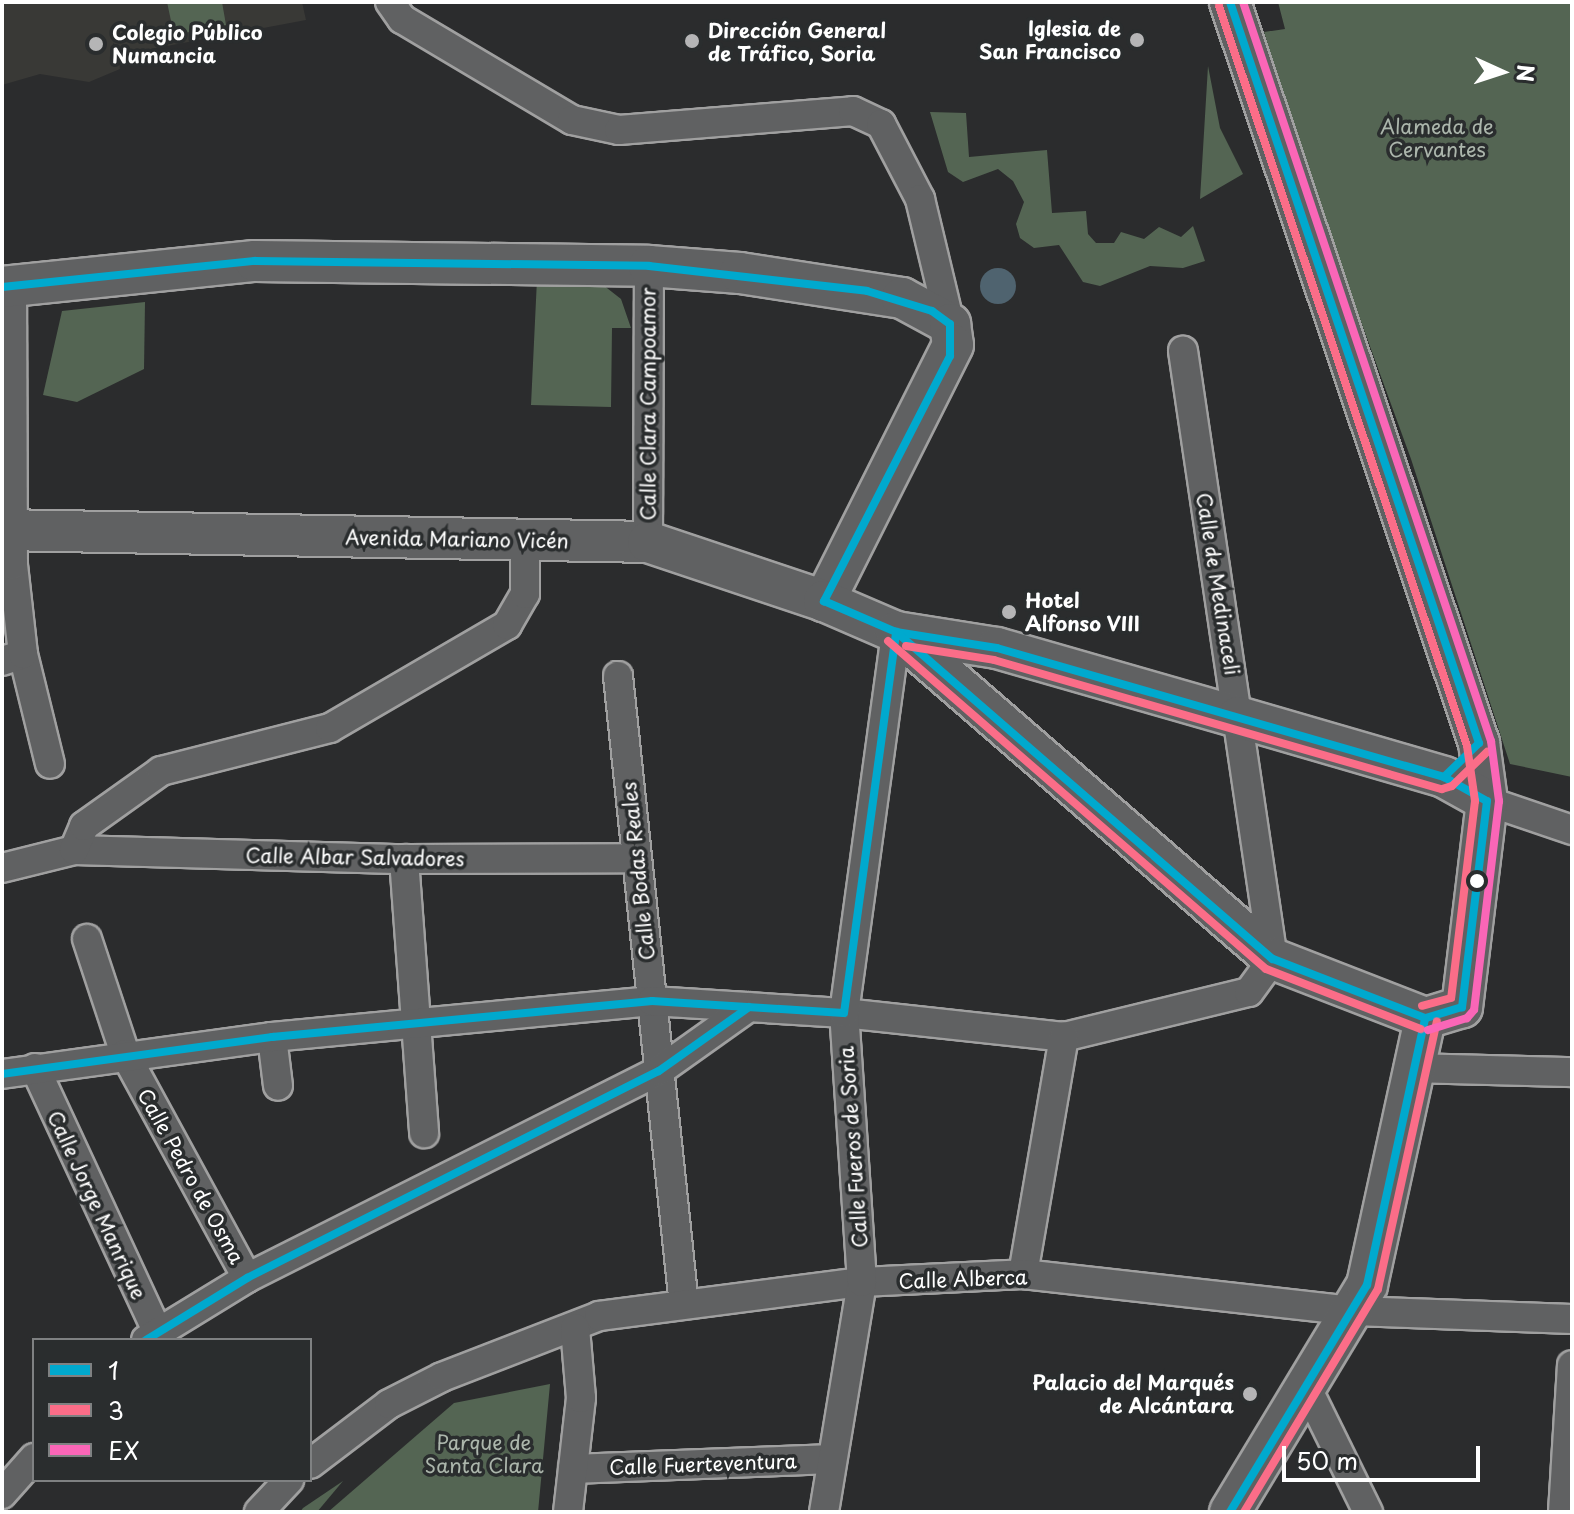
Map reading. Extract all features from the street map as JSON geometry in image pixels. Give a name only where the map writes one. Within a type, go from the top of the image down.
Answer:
[{"type":"street","points":[[390,2],[402,19],[572,120],[619,130],[853,111],[881,124],[920,199],[950,324],[950,356],[824,601]]},
{"type":"street","points":[[896,632],[1273,959],[1425,1018],[1462,1007],[1487,801],[1479,743],[1230,2]]},
{"type":"street","points":[[50,764],[13,658],[7,286],[255,261],[649,266],[867,291],[919,305],[950,324]]},
{"type":"street","name":"Calle Clara Campoamor","points":[[648,542],[649,266]]},
{"type":"street","name":"Calle de Medinaceli","points":[[1183,351],[1273,959]]},
{"type":"street","name":"Avenida Mariano Vicén","points":[[9,530],[648,542],[824,601],[896,632]]},
{"type":"street","points":[[74,850],[84,826],[161,771],[330,728],[507,625],[525,594],[525,541]]},
{"type":"street","points":[[896,632],[997,648],[1444,777],[1487,801],[1572,830]]},
{"type":"street","name":"Calle Fueros de Soria","points":[[824,1512],[862,1282],[844,1013],[896,632]]},
{"type":"street","name":"Calle Bodas Reales","points":[[618,676],[684,1305]]},
{"type":"street","points":[[1444,777],[1479,743]]},
{"type":"street","name":"Calle Albar Salvadores","points":[[2,868],[74,850],[404,859],[637,858]]},
{"type":"street","points":[[404,859],[424,1133]]},
{"type":"street","name":"Calle Pedro de Osma","points":[[87,939],[125,1054],[247,1278]]},
{"type":"street","points":[[2,1074],[125,1054],[272,1037],[652,1001],[844,1013],[1064,1037],[1249,992],[1273,959]]},
{"type":"street","points":[[154,1337],[247,1278],[659,1071],[749,1007]]},
{"type":"street","points":[[1230,1512],[1360,1298],[1425,1018]]},
{"type":"street","points":[[272,1037],[278,1086]]},
{"type":"street","points":[[1023,1274],[1064,1037]]},
{"type":"street","name":"Calle Jorge Manrique","points":[[35,1068],[154,1337]]},
{"type":"street","points":[[1414,1068],[1572,1072]]},
{"type":"street","name":"Calle Alberca","points":[[312,1462],[389,1404],[429,1383],[599,1316],[862,1282],[1023,1274],[1360,1298],[1572,1319]]},
{"type":"street","points":[[568,1512],[581,1398],[575,1328]]},
{"type":"street","points":[[1563,1512],[1572,1365]]},
{"type":"street","points":[[1305,1384],[1368,1512]]},
{"type":"street","name":"Calle Fuerteventura","points":[[573,1469],[832,1459]]},
{"type":"street","points":[[2,1494],[32,1460]]},
{"type":"shaded area","name":"Colegio Público Numancia","points":[[2,2],[302,2],[306,20],[119,55],[120,69],[89,82],[40,74],[2,85]]},
{"type":"green space","points":[[167,2],[222,2],[226,25],[174,35]]},
{"type":"green space","name":"Alameda de Cervantes","points":[[1278,2],[1572,2],[1572,777],[1510,764],[1411,459],[1301,157],[1264,32],[1285,29]]},
{"type":"green space","points":[[1208,66],[1220,128],[1243,174],[1200,199]]},
{"type":"green space","points":[[930,112],[966,113],[969,157],[1047,150],[1052,213],[1086,211],[1088,234],[1096,243],[1114,243],[1121,232],[1144,239],[1159,227],[1181,237],[1193,226],[1205,261],[1183,268],[1150,266],[1100,286],[1083,282],[1059,245],[1034,248],[1020,238],[1016,224],[1024,202],[1013,181],[998,169],[963,182],[948,172]]},
{"type":"green space","points":[[537,279],[598,281],[621,299],[631,328],[612,328],[611,407],[531,405]]},
{"type":"green space","points":[[145,302],[144,369],[77,402],[43,395],[62,311]]},
{"type":"green space","name":"Parque de Santa Clara","points":[[550,1384],[538,1512],[328,1512],[454,1403]]},
{"type":"green space","points":[[343,1481],[317,1512],[300,1512],[303,1508]]},
{"type":"water","points":[[998,268],[1010,274],[1016,286],[1010,298],[998,304],[986,298],[980,286],[986,274]]},
{"type":"transit line","name":"1","points":[[1230,2],[1479,743],[1444,777]]},
{"type":"transit line","name":"EX","points":[[1243,2],[1491,741],[1499,801],[1474,1010],[1467,1018],[1428,1030]]},
{"type":"transit line","name":"3","points":[[1219,6],[1467,746],[1475,801],[1451,998],[1422,1006]]},
{"type":"transit line","name":"1","points":[[2,287],[255,261],[649,266],[867,291],[932,311],[950,324],[950,356],[824,601],[896,632],[997,648],[1444,777],[1487,801],[1462,1007],[1425,1018]]},
{"type":"transit line","name":"1","points":[[2,1074],[272,1037],[652,1001],[844,1013],[896,632]]},
{"type":"transit line","name":"1","points":[[902,637],[1273,959],[1425,1018]]},
{"type":"transit line","name":"3","points":[[888,641],[1266,969],[1421,1029]]},
{"type":"transit line","name":"3","points":[[906,646],[994,660],[1442,789],[1452,786],[1487,752]]},
{"type":"transit line","name":"1","points":[[149,1338],[247,1278],[659,1071],[749,1007]]},
{"type":"transit line","name":"1","points":[[1230,1512],[1367,1285],[1425,1018]]},
{"type":"transit line","name":"3","points":[[1244,1512],[1378,1289],[1437,1021]]},
{"type":"place","name":"Iglesia de San Francisco","points":[[1137,40]]},
{"type":"place","name":"Dirección General de Tráfico, Soria","points":[[692,41]]},
{"type":"place","name":"Colegio Público Numancia","points":[[96,44]]},
{"type":"place","name":"Hotel Alfonso VIII","points":[[1009,612]]},
{"type":"place","name":"Palacio del Marqués de Alcántara","points":[[1250,1394]]}]
